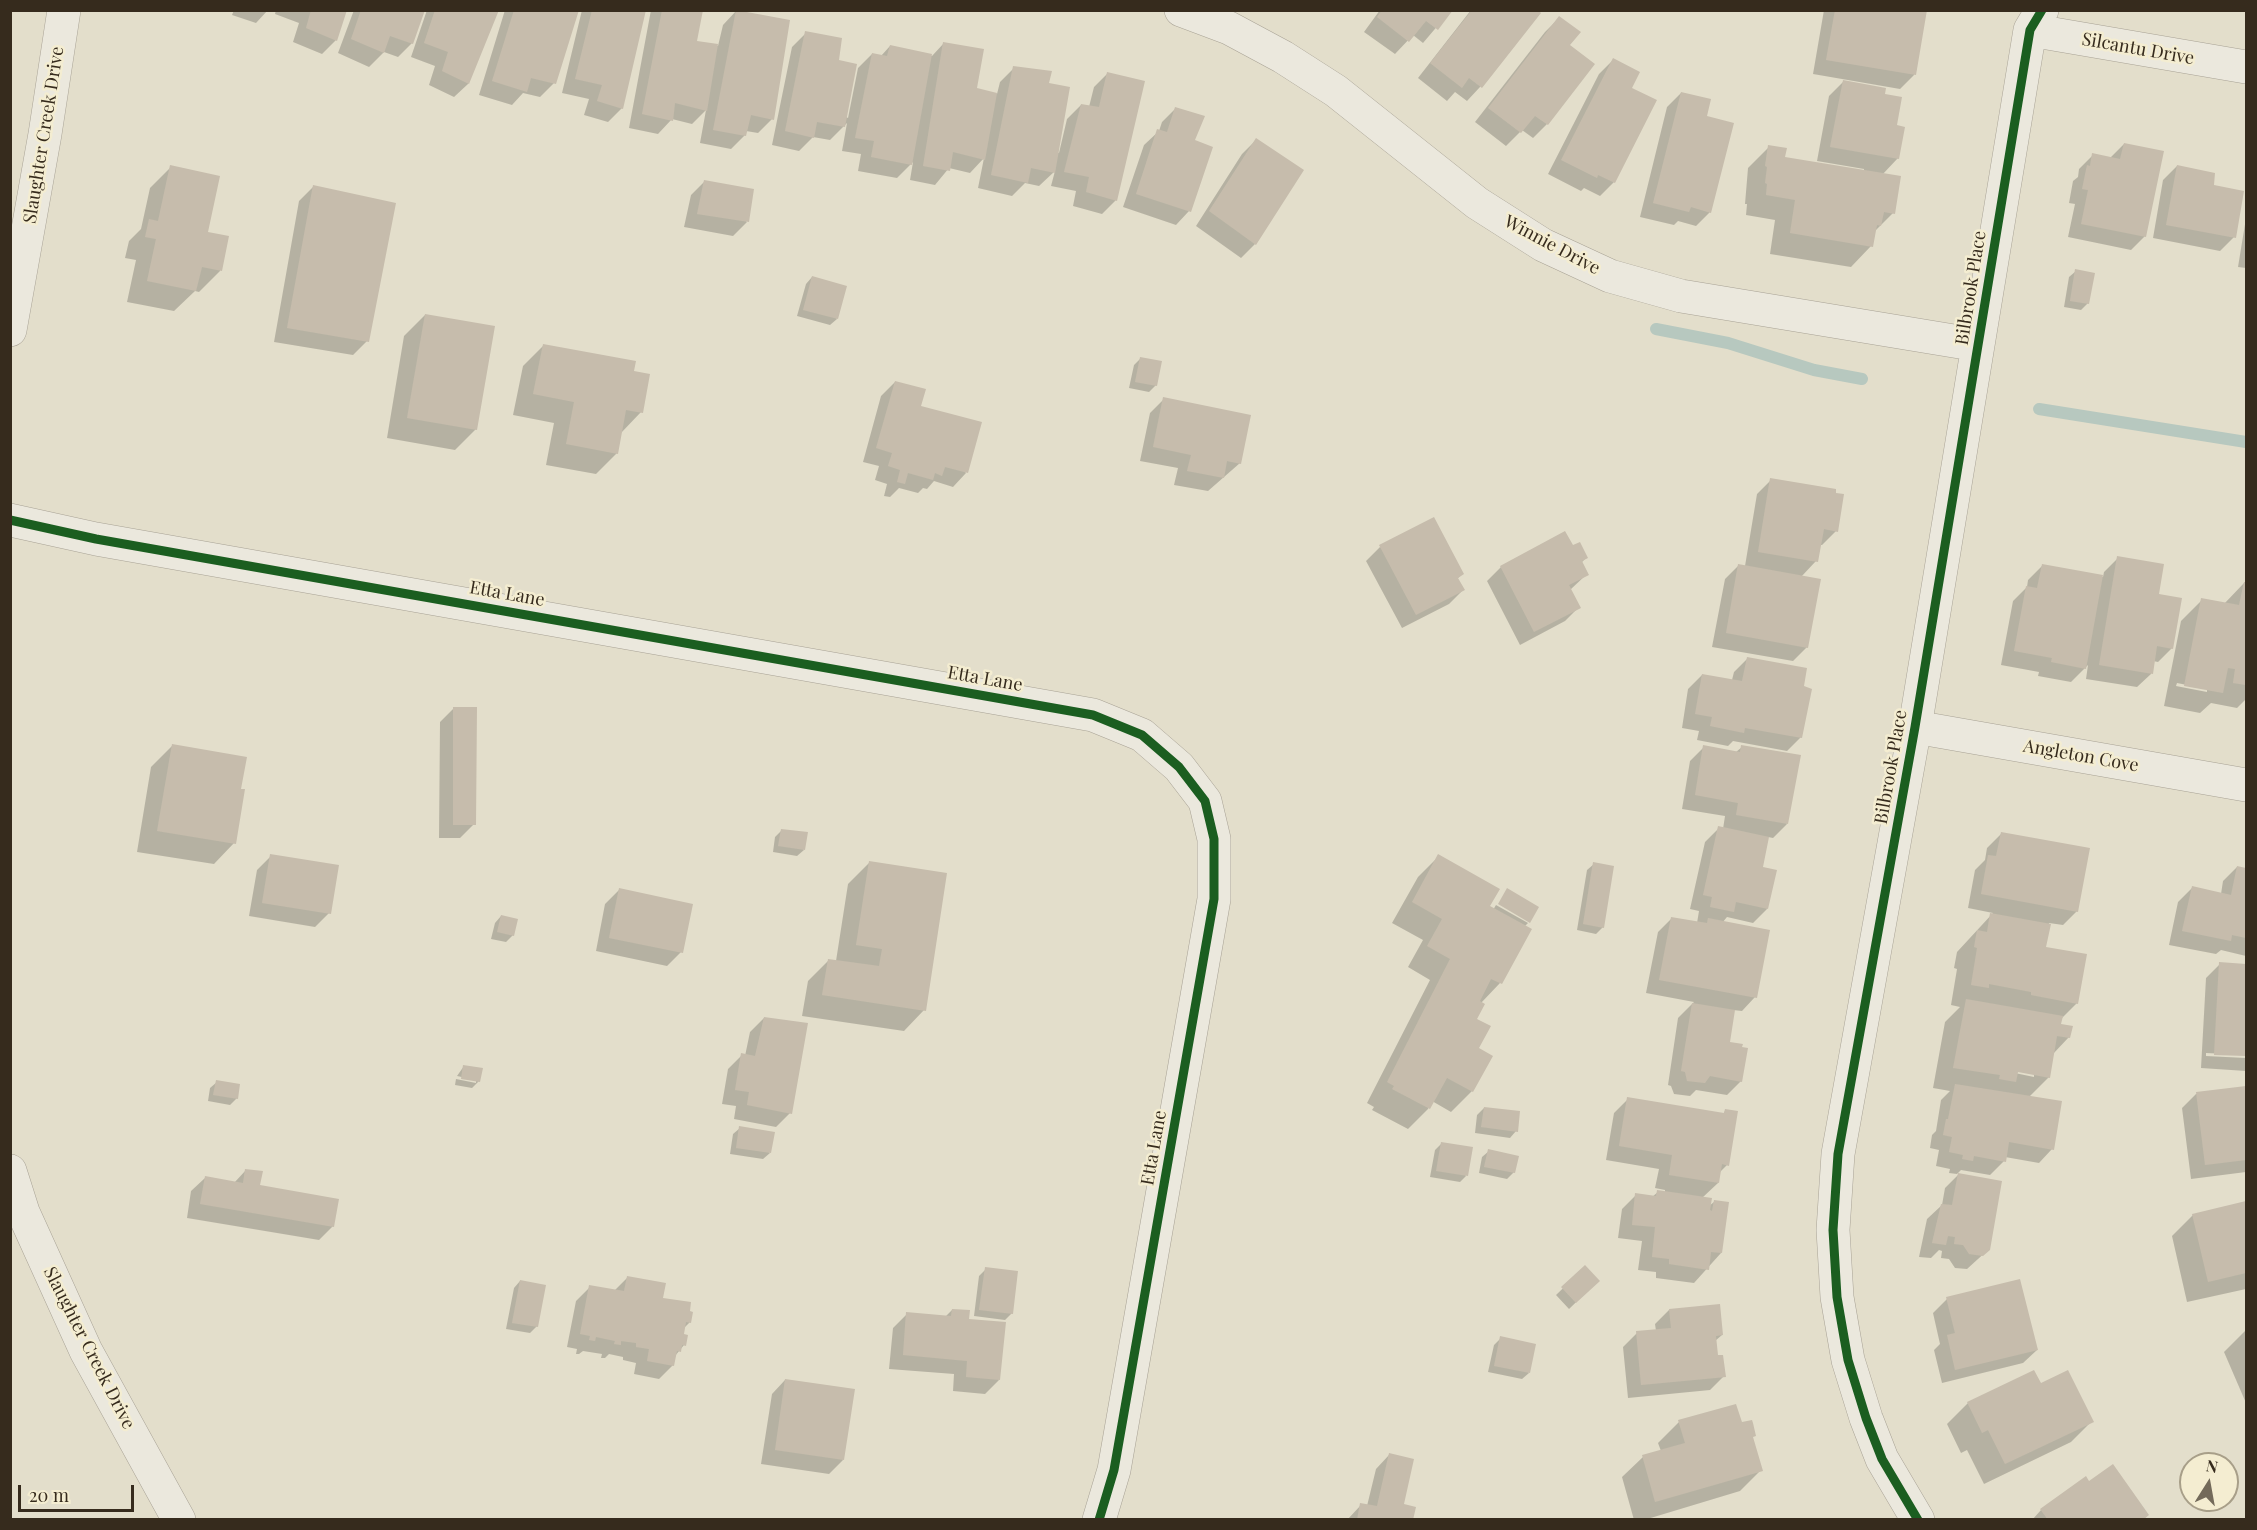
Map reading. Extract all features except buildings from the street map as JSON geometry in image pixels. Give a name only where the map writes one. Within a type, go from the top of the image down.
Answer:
[{"type":"street","name":"Slaughter Creek Drive","points":[[10,330],[45,134],[64,10]]},
{"type":"street","name":"Winnie Drive","points":[[1181,10],[1229,28],[1283,57],[1336,91],[1478,203],[1543,245],[1610,276],[1681,296],[1978,345]]},
{"type":"street","name":"Bilbrook Place","points":[[1918,1520],[1882,1459],[1866,1418],[1848,1360],[1837,1297],[1833,1230],[1838,1154],[1915,728],[2033,17]]},
{"type":"street","name":"Silcantu Drive","points":[[2033,17],[2247,68]]},
{"type":"street","name":"Etta Lane","points":[[10,519],[96,539],[1093,715],[1142,735],[1179,767],[1205,801],[1214,839],[1214,899],[1114,1470],[1099,1520]]},
{"type":"street","name":"Angleton Cove","points":[[1915,728],[2247,785]]},
{"type":"street","name":"Slaughter Creek Drive","points":[[10,1171],[23,1212],[86,1351],[179,1520]]},
{"type":"waterway","points":[[1656,329],[1728,343],[1814,370],[1862,379]]},
{"type":"waterway","points":[[2039,409],[2246,442]]},
{"type":"cycle path","points":[[1918,1520],[1882,1459],[1866,1418],[1848,1360],[1837,1297],[1833,1230],[1838,1154],[1915,727],[2030,30],[2042,10]]},
{"type":"cycle path","points":[[10,520],[96,539],[1093,715],[1142,735],[1179,767],[1205,801],[1214,839],[1214,899],[1114,1470],[1099,1520]]}]
